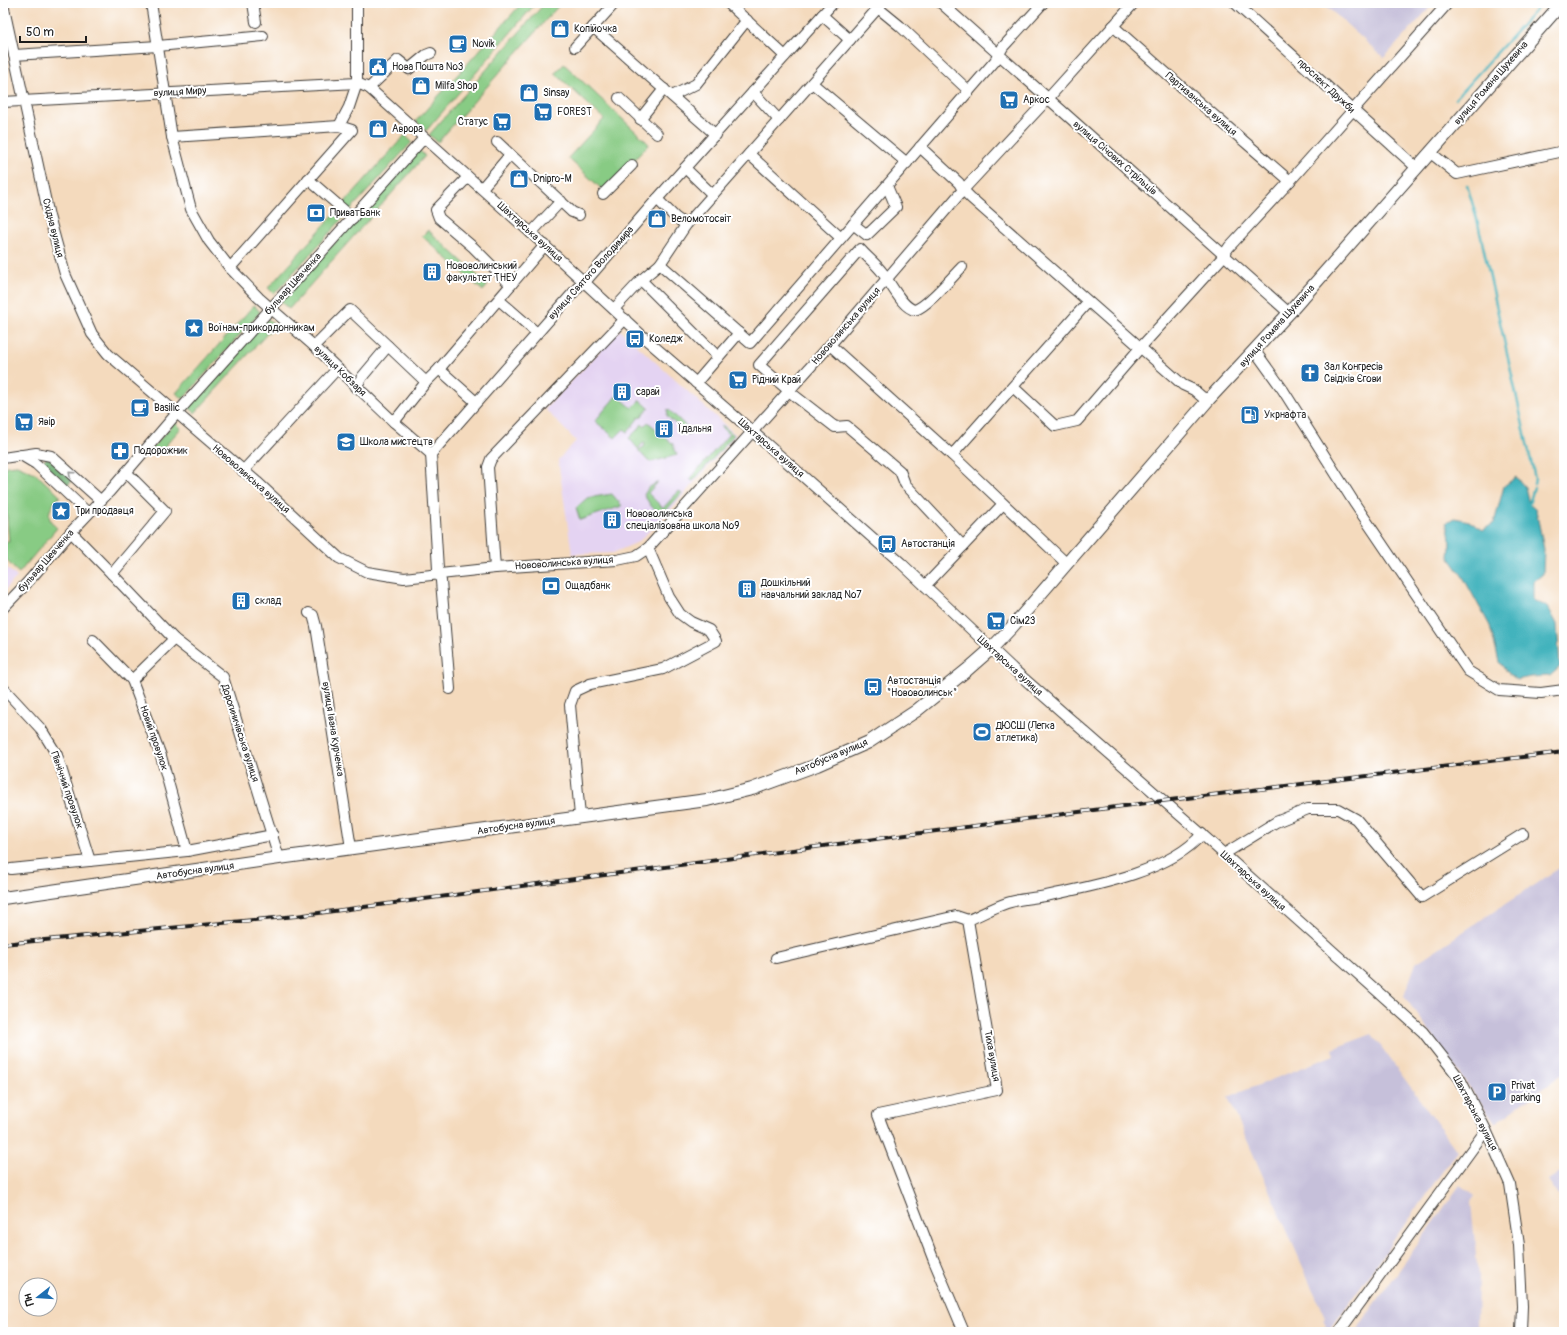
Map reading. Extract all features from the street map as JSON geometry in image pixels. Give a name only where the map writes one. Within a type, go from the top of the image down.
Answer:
[{"type":"main road","name":"вулиця Романа Шухевича","points":[[991,649],[1067,564],[1209,399],[1289,313],[1562,3]]},
{"type":"main road","name":"Автобусна вулиця","points":[[3,898],[580,816],[707,800],[752,789],[817,765],[869,742],[916,710],[968,670],[991,649]]},
{"type":"street","name":"вулиця Кобзаря","points":[[151,3],[172,137],[191,209],[209,241],[230,268],[271,308],[314,346],[394,422],[431,454]]},
{"type":"street","points":[[253,3],[256,22]]},
{"type":"street","points":[[339,126],[349,107],[358,83],[357,3]]},
{"type":"street","points":[[575,47],[615,3]]},
{"type":"street","points":[[728,3],[785,56]]},
{"type":"street","name":"вулиця Святого Володимира","points":[[431,454],[537,333],[833,3]]},
{"type":"street","name":"вулиця Січових Стрільців","points":[[941,3],[1289,313]]},
{"type":"street","points":[[660,264],[750,343],[907,163],[995,60],[998,54],[1043,3]]},
{"type":"street","name":"Нововолинська вулиця","points":[[177,413],[339,558],[367,572],[404,578],[495,568],[617,560],[636,556],[648,548],[753,432],[963,190],[1048,99],[1134,3]]},
{"type":"street","name":"проспект Дружби","points":[[1236,3],[1417,168]]},
{"type":"street","points":[[1013,387],[1055,426],[1077,421],[1140,348],[1448,3]]},
{"type":"street","name":"Східна вулиця","points":[[3,4],[49,216],[65,274],[92,334],[108,354],[177,413]]},
{"type":"street","points":[[614,309],[641,280],[660,264],[686,226],[878,8],[900,26],[969,91]]},
{"type":"street","points":[[822,15],[850,40]]},
{"type":"street","points":[[640,119],[668,92],[696,84],[747,20]]},
{"type":"street","name":"Партизанська вулиця","points":[[1113,26],[1290,181]]},
{"type":"street","points":[[593,27],[716,135]]},
{"type":"street","points":[[14,54],[158,46],[263,36]]},
{"type":"street","points":[[369,88],[398,60],[409,69],[426,55],[431,53]]},
{"type":"street","name":"Шахтарська вулиця","points":[[358,83],[369,88],[482,188],[696,383],[901,563],[991,649],[1202,834],[1423,1032],[1460,1080],[1486,1130],[1510,1184],[1519,1245],[1522,1306],[1521,1332]]},
{"type":"street","name":"вулиця Миру","points":[[3,102],[358,83]]},
{"type":"street","points":[[812,84],[907,163]]},
{"type":"street","points":[[754,92],[779,120]]},
{"type":"street","points":[[619,98],[657,134]]},
{"type":"street","points":[[172,137],[339,126],[352,130],[230,268]]},
{"type":"street","name":"бульвар Шевченка","points":[[3,608],[74,535],[88,513],[424,138]]},
{"type":"street","points":[[497,142],[572,212],[579,215]]},
{"type":"street","points":[[920,147],[959,183],[963,190],[1140,348],[1183,385],[1194,390],[1202,398],[1209,399]]},
{"type":"street","points":[[1431,153],[1457,174],[1564,151]]},
{"type":"street","points":[[482,188],[510,154]]},
{"type":"street","points":[[749,154],[841,238]]},
{"type":"street","points":[[603,194],[632,165]]},
{"type":"street","points":[[685,168],[713,195]]},
{"type":"street","points":[[468,177],[436,210],[437,214],[439,218],[511,285]]},
{"type":"street","points":[[308,180],[353,218]]},
{"type":"street","points":[[853,224],[867,235],[896,207],[887,186]]},
{"type":"street","points":[[657,199],[686,226]]},
{"type":"street","points":[[531,233],[561,201]]},
{"type":"street","points":[[394,422],[426,382],[499,300],[545,245]]},
{"type":"street","points":[[887,278],[860,249],[759,365],[835,427],[847,426],[900,471],[905,484],[963,546]]},
{"type":"street","name":"Нововолинська вулиця","points":[[887,278],[892,287],[908,307],[915,310],[919,309],[931,299],[962,267]]},
{"type":"street","points":[[641,280],[718,357]]},
{"type":"street","points":[[499,300],[537,333]]},
{"type":"street","points":[[952,456],[1088,302]]},
{"type":"street","points":[[314,346],[350,310],[426,382]]},
{"type":"street","points":[[495,568],[488,466],[492,459],[625,319]]},
{"type":"street","points":[[696,383],[739,333]]},
{"type":"street","points":[[830,345],[952,456],[1067,564]]},
{"type":"street","points":[[356,387],[362,377],[388,346]]},
{"type":"street","points":[[1255,351],[1283,390],[1355,504],[1468,671],[1499,690],[1541,693],[1564,690]]},
{"type":"street","points":[[243,471],[337,369]]},
{"type":"street","points":[[439,369],[476,402]]},
{"type":"street","points":[[3,458],[36,453],[51,456],[100,500]]},
{"type":"street","points":[[431,454],[438,570],[440,574],[450,689]]},
{"type":"street","points":[[21,455],[36,464],[88,513]]},
{"type":"street","points":[[112,574],[165,511],[126,472]]},
{"type":"street","points":[[924,586],[1003,504]]},
{"type":"street","name":"Дорогиничівська вулиця","points":[[74,535],[174,639],[222,677],[279,858]]},
{"type":"street","points":[[580,816],[570,706],[575,692],[590,684],[663,669],[716,641],[709,630],[691,622],[680,614],[669,597],[648,548]]},
{"type":"street","name":"вулиця Івана Курченка","points":[[309,613],[313,615],[316,626],[351,848]]},
{"type":"street","points":[[132,680],[174,639]]},
{"type":"street","name":"Новий провулок","points":[[93,640],[132,680],[161,756],[187,851]]},
{"type":"street","name":"Північний провулок","points":[[3,688],[41,729],[57,754],[90,861]]},
{"type":"street","points":[[1224,854],[1276,822],[1308,809],[1338,809],[1356,819],[1422,897],[1523,834]]},
{"type":"street","points":[[776,958],[956,916],[968,920],[1008,903],[1114,880],[1145,869],[1188,848],[1202,834]]},
{"type":"street","name":"Автобусна вулиця","points":[[11,869],[187,851],[273,835]]},
{"type":"street","name":"Тиха вулиця","points":[[964,1332],[934,1261],[878,1115],[998,1090],[968,920]]},
{"type":"street","points":[[1339,1332],[1486,1130]]},
{"type":"shaded area","points":[[1323,3],[1434,3],[1384,58]]},
{"type":"shaded area","points":[[620,330],[736,435],[665,516],[638,542],[613,553],[572,554],[558,460],[576,441],[545,409]]},
{"type":"shaded area","points":[[3,565],[17,577],[3,592]]},
{"type":"shaded area","points":[[1564,865],[1564,1073],[1495,1123],[1404,996],[1416,963]]},
{"type":"shaded area","points":[[1372,1034],[1457,1151],[1329,1331],[1323,1319],[1325,1317],[1228,1097],[1334,1055],[1332,1049]]},
{"type":"shaded area","points":[[1564,1170],[1564,1196],[1558,1195],[1548,1180]]},
{"type":"shaded area","points":[[1460,1185],[1475,1196],[1471,1202],[1478,1276],[1477,1332],[1355,1332]]},
{"type":"green space","points":[[522,3],[536,3],[426,131],[416,121]]},
{"type":"green space","points":[[545,3],[561,3],[438,142],[429,135]]},
{"type":"green space","points":[[564,64],[649,144],[605,192],[568,158],[604,119],[555,73]]},
{"type":"green space","points":[[405,135],[412,142],[274,294],[268,288]]},
{"type":"green space","points":[[418,149],[425,156],[289,309],[281,302]]},
{"type":"green space","points":[[428,230],[488,285],[483,291],[422,236]]},
{"type":"green space","points":[[254,305],[260,312],[183,399],[176,393]]},
{"type":"green space","points":[[268,319],[275,325],[195,413],[186,405]]},
{"type":"green space","points":[[617,395],[632,408],[640,400],[649,408],[640,418],[639,417],[628,432],[624,429],[615,438],[595,421]]},
{"type":"green space","points":[[668,409],[691,431],[688,435],[667,416]]},
{"type":"green space","points":[[175,422],[181,428],[159,453],[152,448]]},
{"type":"green space","points":[[648,422],[673,444],[677,455],[651,462],[648,461],[638,450],[644,447],[645,443],[643,443],[638,449],[629,438],[642,424],[644,426]]},
{"type":"green space","points":[[720,426],[723,426],[734,435],[693,481],[690,479],[729,434]]},
{"type":"green space","points":[[48,457],[73,479],[66,487],[43,464],[42,461]]},
{"type":"green space","points":[[17,465],[35,473],[60,496],[53,504],[49,516],[50,520],[57,528],[19,573],[7,560],[3,542],[9,542],[3,472],[6,466]]},
{"type":"green space","points":[[658,482],[648,493],[663,508],[679,491],[682,493],[661,516],[651,506],[644,495],[648,488]]},
{"type":"green space","points":[[612,494],[622,506],[580,520],[576,508],[587,498]]},
{"type":"water","points":[[1516,477],[1525,487],[1529,504],[1536,510],[1544,549],[1543,574],[1533,582],[1533,600],[1548,607],[1557,624],[1560,667],[1550,676],[1530,677],[1517,680],[1506,671],[1499,662],[1490,626],[1463,577],[1449,557],[1450,544],[1448,527],[1446,523],[1455,518],[1469,521],[1483,530],[1494,523],[1504,486]]},
{"type":"waterway","points":[[1455,99],[1542,3]]},
{"type":"waterway","points":[[1467,185],[1477,219],[1535,479],[1534,484]]},
{"type":"waterway","points":[[1529,504],[1534,488]]},
{"type":"railway","points":[[3,944],[296,916],[1154,802],[1564,752]]},
{"type":"place","name":"Копійочка","points":[[560,29]]},
{"type":"place","name":"Novik","points":[[458,44]]},
{"type":"place","name":"Нова Пошта №3","points":[[378,67]]},
{"type":"place","name":"Milfa Shop","points":[[421,86]]},
{"type":"place","name":"Sinsay","points":[[529,93]]},
{"type":"place","name":"Аркос","points":[[1009,100]]},
{"type":"place","name":"FOREST","points":[[543,112]]},
{"type":"place","name":"Статус","points":[[502,122]]},
{"type":"place","name":"Аврора","points":[[378,129]]},
{"type":"place","name":"Dnipro-M","points":[[519,179]]},
{"type":"place","name":"ПриватБанк","points":[[316,213]]},
{"type":"place","name":"Веломотосвіт","points":[[657,219]]},
{"type":"place","name":"Нововолинський факультет ТНЕУ","points":[[432,272]]},
{"type":"place","name":"Воїнам-прикордонникам","points":[[194,328]]},
{"type":"place","name":"Коледж","points":[[635,339]]},
{"type":"place","name":"Зал Конгресів Свідків Єгови","points":[[1310,373]]},
{"type":"place","name":"Рідний Край","points":[[738,380]]},
{"type":"place","name":"сарай","points":[[622,392]]},
{"type":"place","name":"Basilic","points":[[140,408]]},
{"type":"place","name":"Укрнафта","points":[[1250,415]]},
{"type":"place","name":"Явір","points":[[24,422]]},
{"type":"place","name":"Їдальня","points":[[664,429]]},
{"type":"place","name":"Школа мистецтв","points":[[346,442]]},
{"type":"place","name":"Подорожник","points":[[120,451]]},
{"type":"place","name":"Три продавця","points":[[61,511]]},
{"type":"place","name":"Нововолинська спеціалізована школа №9","points":[[612,520]]},
{"type":"place","name":"Автостанція","points":[[887,544]]},
{"type":"place","name":"Ощадбанк","points":[[551,586]]},
{"type":"place","name":"Дошкільний навчальний заклад №7","points":[[747,589]]},
{"type":"place","name":"склад","points":[[241,601]]},
{"type":"place","name":"Сім23","points":[[996,621]]},
{"type":"place","name":"Автостанція \"Нововолинськ\"","points":[[873,687]]},
{"type":"place","name":"ДЮСШ (Легка атлетика)","points":[[982,732]]},
{"type":"place","name":"Privat parking","points":[[1497,1092]]}]
